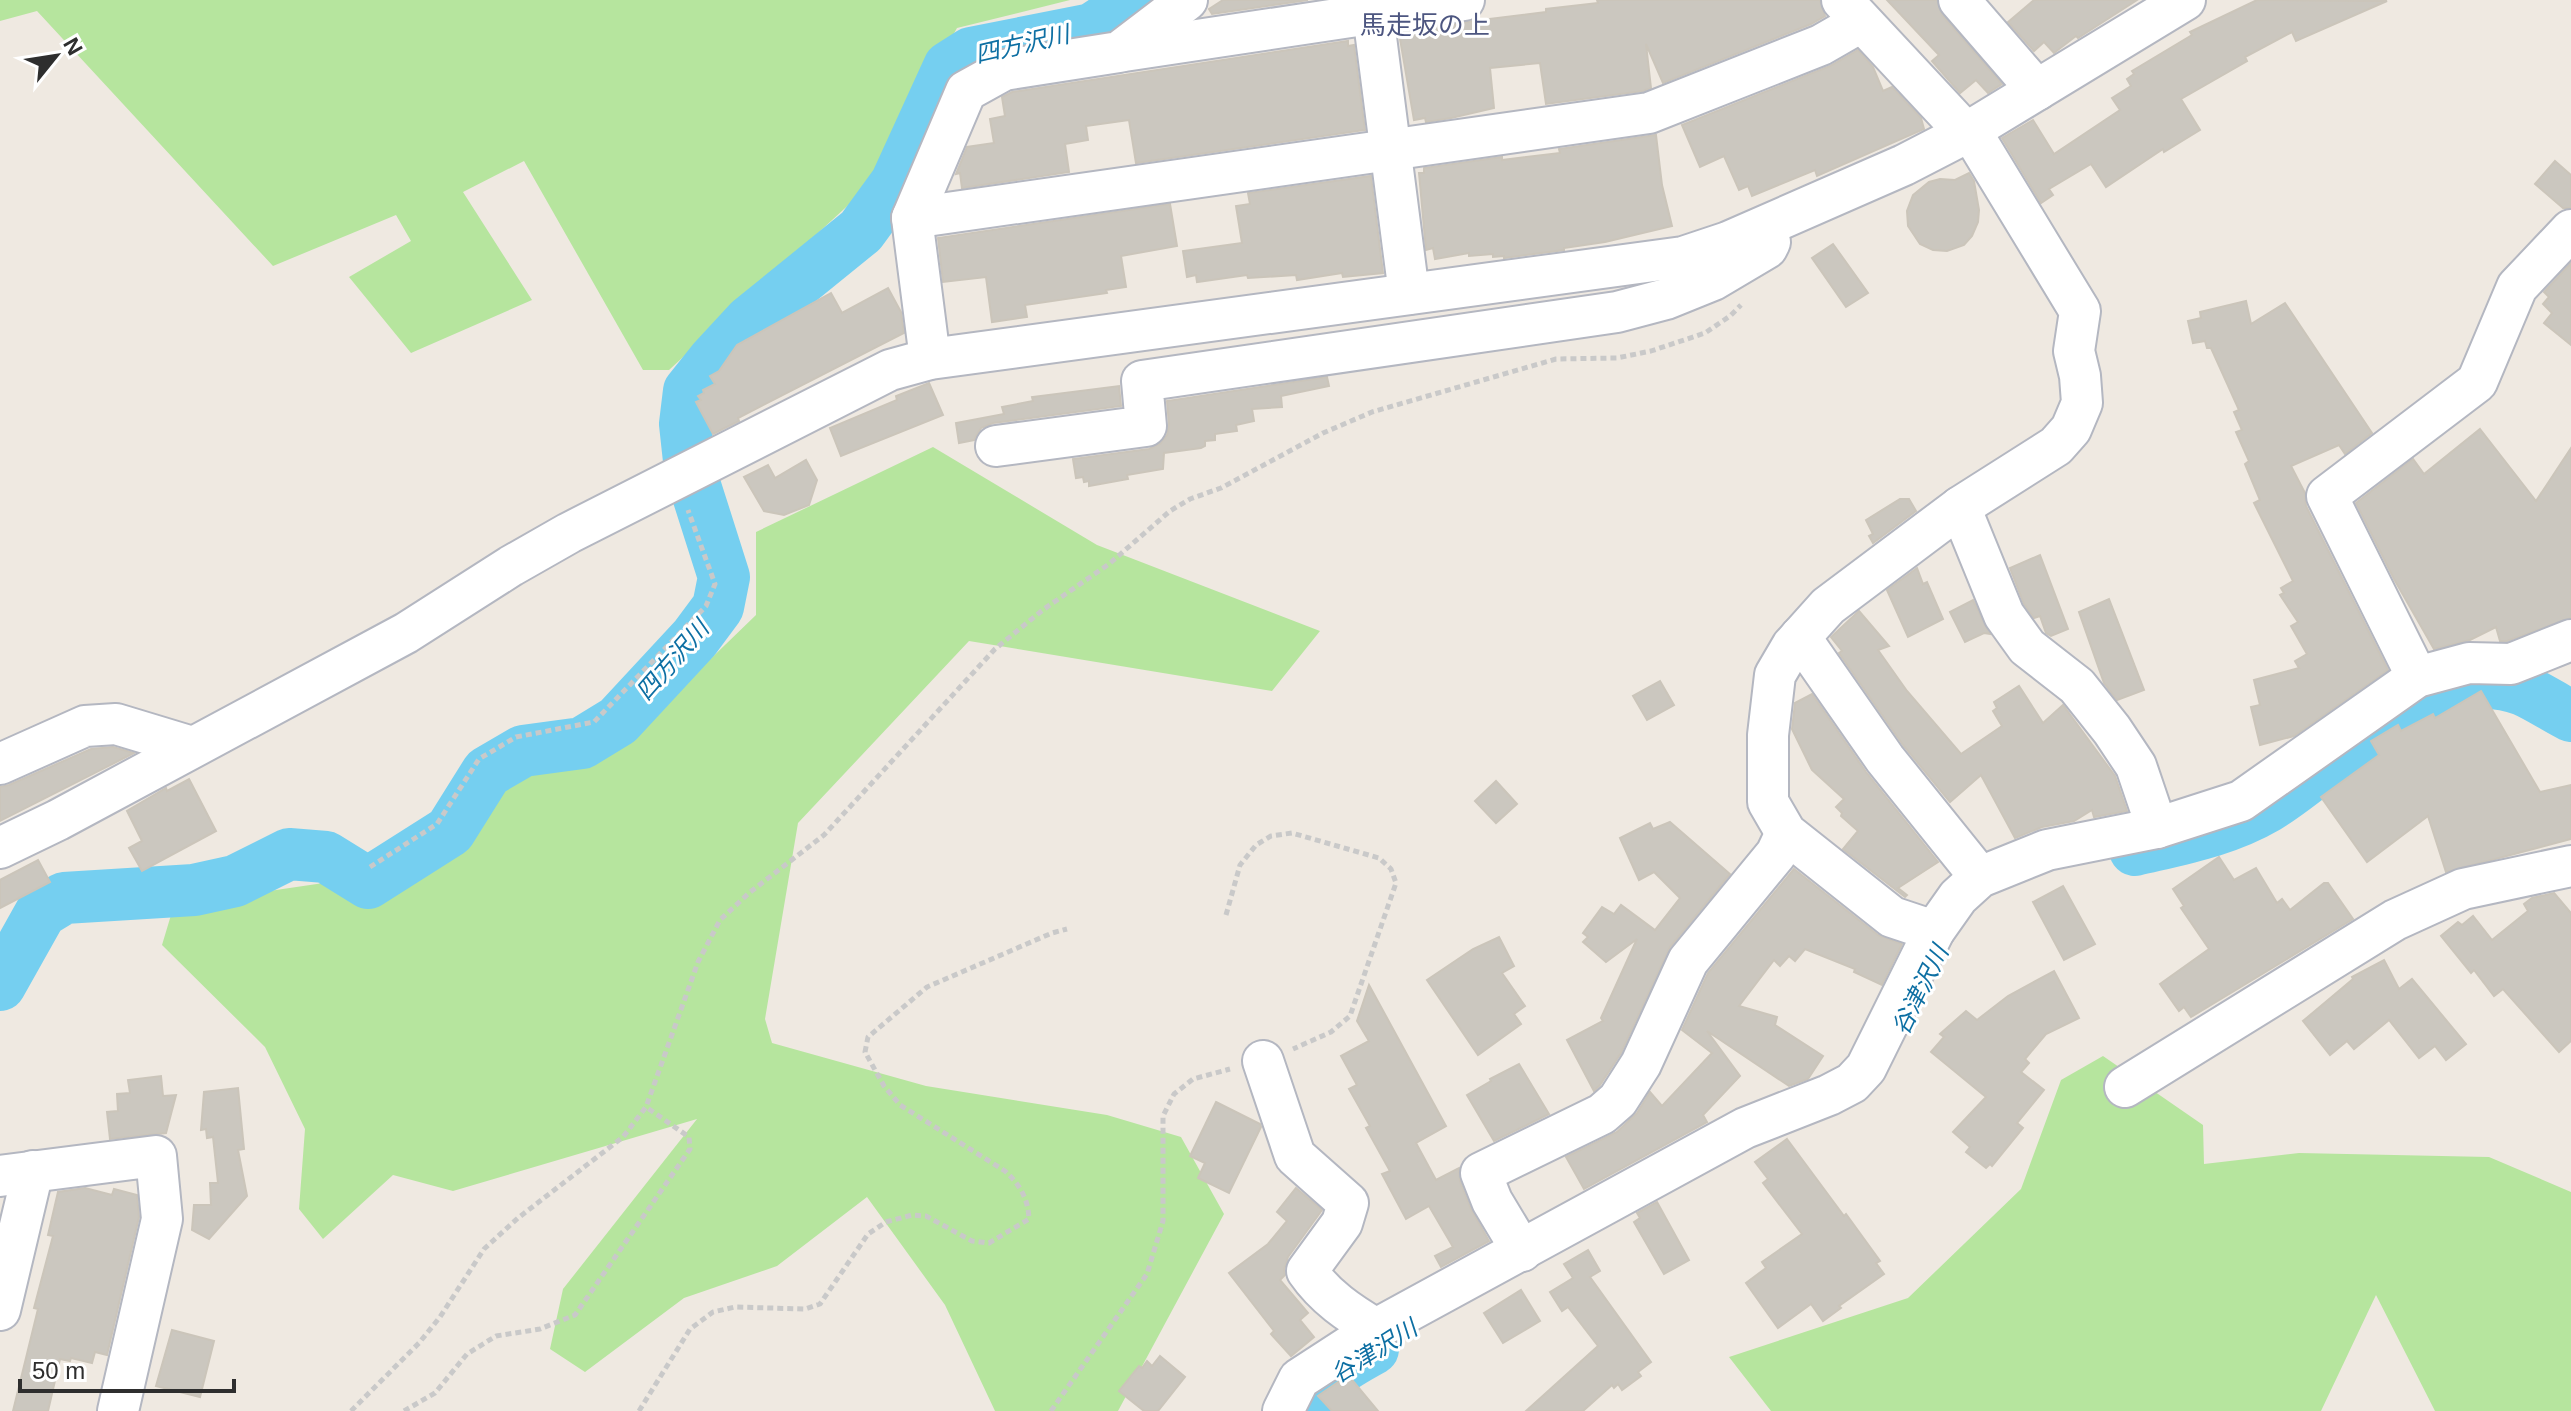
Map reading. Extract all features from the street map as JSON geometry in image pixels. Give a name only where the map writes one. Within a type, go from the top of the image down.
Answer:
[{"type":"street","points":[[1119,52],[1187,0]]},
{"type":"street","points":[[930,359],[912,218],[966,91],[1004,70],[1464,0]]},
{"type":"street","points":[[1959,0],[2037,90]]},
{"type":"street","points":[[0,848],[406,633],[569,533],[890,370],[930,359],[1683,257],[1728,242],[1904,165],[1968,132],[2037,90],[2160,6]]},
{"type":"street","points":[[912,218],[1649,113],[1821,45],[1852,11],[1968,132],[2080,311],[2074,351],[2082,403],[2071,429],[2056,446],[1960,507],[1828,606],[1800,637],[1775,675],[1768,735],[1768,802],[1786,833],[1892,917],[1934,931]]},
{"type":"street","points":[[1373,14],[1409,294]]},
{"type":"street","points":[[996,446],[1146,426],[1142,381],[1617,312],[1666,299],[1713,280],[1767,248],[1778,220]]},
{"type":"street","points":[[2417,677],[2327,496],[2477,382],[2517,287],[2571,230]]},
{"type":"street","points":[[1960,507],[2004,615],[2027,647],[2077,686],[2112,730],[2136,766],[2157,828]]},
{"type":"street","points":[[1800,637],[1885,759],[1980,877]]},
{"type":"street","points":[[1283,1411],[1299,1379],[1376,1329],[1745,1128],[1852,1083],[1866,1068],[1934,931],[1958,897],[1980,877],[2047,850],[2157,828],[2241,801],[2417,677],[2469,663],[2511,664],[2571,640]]},
{"type":"street","points":[[0,764],[85,726],[116,724],[192,747]]},
{"type":"street","points":[[1522,1251],[1492,1201],[1481,1173],[1602,1114],[1618,1100],[1641,1064],[1688,961],[1776,854],[1786,833]]},
{"type":"street","points":[[2125,1087],[2395,920],[2463,889],[2571,866]]},
{"type":"street","points":[[1263,1061],[1295,1156],[1348,1203],[1342,1223],[1307,1271],[1317,1286],[1345,1311],[1376,1329]]},
{"type":"street","points":[[0,1310],[16,1174],[156,1156],[162,1219],[118,1411]]},
{"type":"path","points":[[351,1411],[419,1343],[440,1317],[484,1249],[518,1218],[623,1137],[646,1107],[698,962],[720,920],[749,893],[824,835],[995,649],[1044,609],[1126,551],[1170,511],[1190,499],[1221,488],[1323,433],[1372,412],[1556,359],[1617,358],[1651,351],[1705,333],[1730,316],[1748,296]]},
{"type":"path","points":[[370,867],[437,824],[479,759],[516,737],[594,722],[706,606],[715,584],[677,479]]},
{"type":"path","points":[[639,1411],[690,1329],[713,1312],[735,1307],[805,1309],[820,1304],[868,1234],[886,1222],[912,1215],[926,1216],[972,1241],[989,1243],[1029,1219],[1028,1205],[1016,1182],[975,1151],[900,1105],[884,1086],[865,1052],[868,1037],[927,987],[1067,929]]},
{"type":"path","points":[[404,1411],[435,1393],[467,1354],[496,1336],[540,1329],[575,1315],[690,1149],[689,1137],[646,1107]]},
{"type":"green space","points":[[0,0],[1070,0],[957,28],[868,187],[669,370],[643,370],[524,161],[463,192],[532,300],[411,353],[349,277],[411,241],[396,215],[273,266],[37,11],[0,21]]},
{"type":"green space","points":[[933,447],[1097,545],[1320,631],[1272,691],[969,641],[798,823],[765,1019],[772,1043],[926,1086],[1107,1115],[1181,1137],[1224,1214],[1118,1411],[995,1411],[945,1305],[867,1197],[777,1266],[684,1298],[585,1372],[550,1349],[563,1289],[697,1119],[453,1191],[393,1175],[323,1239],[299,1209],[305,1129],[265,1047],[162,945],[174,905],[405,871],[493,774],[558,767],[666,702],[756,615],[756,532]]},
{"type":"green space","points":[[2103,1056],[2203,1125],[2204,1164],[2299,1153],[2489,1157],[2571,1192],[2571,1411],[2435,1411],[2376,1295],[2321,1411],[1771,1411],[1729,1357],[1908,1298],[2021,1189],[2061,1080]]},
{"type":"building","points":[[1223,0],[1308,0],[1212,14],[1209,9]]},
{"type":"building","points":[[1597,0],[1820,0],[1825,16],[1663,83],[1646,44],[1651,88],[1643,91],[1546,104],[1540,63],[1490,68],[1494,108],[1426,122],[1425,118],[1414,120],[1399,33],[1546,12],[1546,9],[1598,3]]},
{"type":"building","points":[[1887,0],[1937,0],[1942,15],[2002,84],[1988,93],[1976,80],[1960,93],[1932,61],[1939,55]]},
{"type":"building","points":[[2034,0],[2137,0],[2078,38],[2076,36],[2054,53],[2044,42],[2034,51],[2008,22]]},
{"type":"building","points":[[2257,0],[2387,1],[2296,41],[2292,32],[2245,57],[2247,61],[2181,99],[2200,130],[2164,152],[2163,149],[2106,187],[2091,164],[2049,189],[2053,195],[2041,203],[2002,138],[2033,120],[2054,154],[2120,110],[2112,98],[2131,86],[2127,79],[2134,74],[2132,71],[2192,35],[2190,32]]},
{"type":"building","points":[[1348,41],[1348,46],[1354,45],[1365,130],[1136,163],[1129,120],[1086,126],[1088,140],[1065,144],[1069,172],[962,188],[960,173],[956,174],[967,147],[994,143],[990,119],[1005,116],[1002,97],[1012,92]]},
{"type":"building","points":[[1858,50],[1873,67],[1883,91],[1892,87],[1921,118],[1924,129],[1817,176],[1815,170],[1752,196],[1748,186],[1739,190],[1724,156],[1700,167],[1682,125],[1830,66]]},
{"type":"building","points":[[1656,135],[1662,185],[1672,226],[1564,250],[1504,258],[1493,257],[1493,254],[1469,256],[1469,253],[1435,259],[1433,248],[1426,250],[1419,173],[1424,173],[1424,168],[1560,153],[1559,149]]},
{"type":"building","points":[[2555,161],[2571,175],[2571,208],[2563,208],[2535,184]]},
{"type":"building","points":[[1969,173],[1974,181],[1979,210],[1972,236],[1964,245],[1947,251],[1933,250],[1920,244],[1908,226],[1907,211],[1913,195],[1929,182],[1955,180]]},
{"type":"building","points":[[1371,176],[1383,273],[1343,277],[1342,273],[1297,280],[1296,275],[1248,278],[1247,275],[1197,282],[1196,275],[1187,277],[1183,251],[1242,243],[1236,206],[1250,204],[1248,193]]},
{"type":"building","points":[[1170,204],[1177,246],[1121,256],[1126,287],[1106,290],[1107,293],[1025,305],[1027,317],[992,322],[986,277],[943,282],[938,238]]},
{"type":"building","points":[[1833,244],[1868,293],[1846,307],[1812,258]]},
{"type":"building","points":[[2571,263],[2571,345],[2544,323],[2552,313],[2543,304],[2549,297],[2544,292]]},
{"type":"building","points":[[888,288],[901,312],[904,333],[738,418],[739,421],[713,434],[696,402],[701,400],[698,396],[704,393],[703,390],[715,384],[710,376],[719,371],[737,345],[831,293],[842,313]]},
{"type":"building","points":[[2246,301],[2251,324],[2285,303],[2372,433],[2345,454],[2339,445],[2291,466],[2305,493],[2306,506],[2388,670],[2294,736],[2260,745],[2251,707],[2260,705],[2254,680],[2299,668],[2295,661],[2307,654],[2291,626],[2298,622],[2280,595],[2284,593],[2281,588],[2293,581],[2254,503],[2260,500],[2245,464],[2249,461],[2236,432],[2242,430],[2234,412],[2239,410],[2211,348],[2207,348],[2205,341],[2193,343],[2188,321],[2201,318],[2200,312]]},
{"type":"building","points":[[1327,377],[1329,386],[1281,396],[1282,407],[1252,409],[1254,421],[1236,425],[1237,431],[1215,434],[1215,440],[1205,441],[1205,446],[1201,448],[1164,453],[1163,469],[1089,486],[1089,481],[1084,482],[1083,477],[1076,478],[1073,459],[1149,449],[1160,444],[1167,435],[1169,425],[1167,401]]},
{"type":"building","points":[[929,383],[943,415],[841,456],[830,428]]},
{"type":"building","points":[[1119,386],[1121,406],[993,423],[981,428],[974,440],[959,443],[956,423],[1004,414],[1002,407],[1033,401],[1032,397]]},
{"type":"building","points":[[2480,429],[2536,501],[2571,448],[2571,618],[2507,641],[2500,641],[2496,627],[2470,640],[2434,649],[2356,503],[2413,459],[2424,474]]},
{"type":"building","points":[[806,460],[817,480],[809,505],[784,515],[764,511],[744,477],[768,465],[775,478]]},
{"type":"building","points":[[1900,499],[1909,499],[1916,511],[1873,543],[1869,536],[1873,534],[1866,520]]},
{"type":"building","points":[[2040,555],[2068,629],[2051,636],[2046,633],[2040,616],[2034,618],[2024,604],[2010,568]]},
{"type":"building","points":[[1917,568],[1923,584],[1927,582],[1943,619],[1908,637],[1887,590]]},
{"type":"building","points":[[2109,599],[2144,690],[2117,700],[2104,683],[2079,612]]},
{"type":"building","points":[[1973,600],[1990,634],[1984,633],[1965,642],[1950,612]]},
{"type":"building","points":[[1859,611],[1889,646],[1878,650],[1907,691],[1961,754],[2002,726],[1993,711],[1997,708],[1994,702],[2019,686],[2043,723],[2063,705],[2115,776],[2127,811],[2094,817],[2092,810],[2074,821],[2042,827],[2015,838],[1981,775],[1950,802],[1903,745],[1831,637]]},
{"type":"building","points":[[1660,681],[1674,705],[1647,720],[1633,696]]},
{"type":"building","points":[[2481,691],[2540,792],[2571,785],[2571,839],[2446,872],[2428,816],[2367,862],[2321,797],[2379,755],[2371,741],[2398,725],[2401,731],[2433,714],[2435,718]]},
{"type":"building","points":[[1812,694],[1866,772],[1938,862],[1898,888],[1907,895],[1905,897],[1843,849],[1858,831],[1841,816],[1836,807],[1844,799],[1812,770],[1792,729],[1795,703]]},
{"type":"building","points":[[113,747],[134,753],[0,821],[0,787],[91,749]]},
{"type":"building","points":[[189,779],[216,831],[142,871],[129,848],[142,841],[127,811],[166,788],[167,791]]},
{"type":"building","points":[[1496,781],[1517,804],[1496,823],[1475,801]]},
{"type":"building","points":[[1670,822],[1730,874],[1670,947],[1621,1053],[1594,1091],[1567,1040],[1603,1021],[1601,1018],[1637,939],[1606,962],[1583,942],[1588,937],[1583,933],[1602,907],[1614,914],[1621,905],[1655,930],[1680,898],[1654,872],[1639,880],[1620,838],[1650,823],[1653,829]]},
{"type":"building","points":[[2219,857],[2234,880],[2256,868],[2277,903],[2282,899],[2290,910],[2328,883],[2353,919],[2191,1017],[2184,1007],[2179,1011],[2160,984],[2209,949],[2181,908],[2184,906],[2173,889]]},
{"type":"building","points":[[38,860],[50,882],[0,908],[0,880]]},
{"type":"building","points":[[1794,869],[1878,935],[1902,944],[1882,985],[1854,972],[1855,969],[1805,949],[1795,961],[1789,956],[1780,966],[1774,960],[1739,1006],[1777,1017],[1775,1025],[1823,1056],[1808,1079],[1789,1086],[1707,1031],[1740,1076],[1703,1115],[1707,1122],[1584,1189],[1566,1157],[1617,1132],[1637,1113],[1650,1092],[1662,1106],[1712,1053],[1682,1030],[1708,973]]},
{"type":"building","points":[[2063,886],[2095,944],[2064,960],[2033,902]]},
{"type":"building","points":[[2554,893],[2571,913],[2571,1041],[2559,1052],[2503,989],[2494,996],[2441,936],[2458,922],[2462,925],[2473,916],[2492,940],[2528,911],[2524,904],[2532,898]]},
{"type":"building","points":[[1499,937],[1514,966],[1502,973],[1525,1006],[1514,1014],[1521,1024],[1478,1055],[1427,980],[1473,949]]},
{"type":"building","points":[[2384,960],[2399,989],[2412,979],[2466,1044],[2446,1060],[2435,1046],[2419,1058],[2389,1020],[2354,1049],[2347,1041],[2330,1055],[2303,1021],[2352,977]]},
{"type":"building","points":[[2054,971],[2079,1018],[2046,1034],[2025,1059],[2029,1063],[2021,1072],[2044,1090],[2017,1123],[2023,1128],[1992,1166],[1990,1164],[1986,1168],[1966,1152],[1970,1147],[1953,1132],[1986,1097],[1931,1052],[1944,1037],[1940,1034],[1966,1011],[1977,1020],[2008,996]]},
{"type":"building","points":[[1369,985],[1446,1126],[1416,1143],[1436,1180],[1459,1168],[1460,1181],[1471,1209],[1489,1241],[1441,1267],[1435,1256],[1453,1247],[1429,1206],[1406,1219],[1382,1174],[1390,1171],[1349,1089],[1357,1085],[1341,1056],[1369,1041],[1357,1021]]},
{"type":"building","points":[[1519,1064],[1549,1114],[1494,1141],[1467,1095]]},
{"type":"building","points":[[161,1076],[163,1096],[176,1095],[166,1133],[110,1139],[107,1112],[118,1111],[117,1094],[130,1093],[128,1080]]},
{"type":"building","points":[[238,1088],[244,1149],[238,1150],[247,1196],[209,1239],[192,1230],[194,1205],[211,1205],[210,1183],[218,1183],[213,1137],[207,1138],[206,1129],[201,1130],[204,1092]]},
{"type":"building","points":[[1216,1102],[1261,1127],[1229,1193],[1198,1178],[1205,1163],[1190,1156]]},
{"type":"building","points":[[1787,1139],[1880,1261],[1876,1263],[1884,1274],[1823,1321],[1811,1304],[1778,1328],[1746,1283],[1766,1268],[1762,1262],[1802,1234],[1763,1183],[1768,1179],[1755,1162]]},
{"type":"building","points":[[85,1188],[112,1195],[114,1189],[137,1195],[139,1217],[107,1355],[95,1352],[92,1363],[60,1359],[48,1411],[13,1411],[38,1309],[34,1308],[53,1236],[48,1235],[58,1192]]},
{"type":"building","points":[[1296,1188],[1322,1210],[1288,1257],[1285,1275],[1280,1280],[1308,1313],[1300,1320],[1314,1337],[1291,1356],[1271,1334],[1274,1331],[1229,1273],[1268,1244],[1287,1221],[1277,1212]]},
{"type":"building","points":[[1657,1202],[1689,1260],[1664,1274],[1634,1222],[1640,1218],[1637,1213]]},
{"type":"building","points":[[1588,1250],[1600,1271],[1590,1277],[1651,1362],[1638,1372],[1641,1376],[1622,1390],[1618,1384],[1614,1388],[1612,1385],[1583,1411],[1526,1411],[1598,1346],[1568,1307],[1562,1311],[1550,1292],[1573,1278],[1564,1264]]},
{"type":"building","points":[[1521,1290],[1540,1321],[1503,1343],[1484,1313]]},
{"type":"building","points":[[172,1330],[214,1341],[200,1397],[156,1386]]},
{"type":"building","points":[[1160,1356],[1185,1377],[1158,1411],[1144,1411],[1119,1391],[1139,1366],[1142,1368],[1147,1361],[1152,1366]]},
{"type":"building","points":[[1348,1375],[1378,1411],[1332,1411],[1318,1396]]},
{"type":"waterway","name":"四方沢川","points":[[0,985],[41,912],[64,898],[194,890],[235,881],[289,854],[326,857],[368,883],[450,831],[487,772],[523,751],[582,743],[618,721],[695,638],[718,607],[724,577],[690,470],[685,424],[689,391],[750,321],[861,231],[896,183],[949,67],[971,53],[1092,29],[1136,0]]},
{"type":"waterway","name":"谷津沢川","points":[[2135,850],[2203,833],[2267,807],[2387,718],[2453,687],[2488,683],[2523,690],[2571,716]]},
{"type":"waterway","name":"谷津沢川","points":[[1312,1411],[1312,1401],[1323,1382],[1373,1349]]},
{"type":"district","name":"馬走坂の上","points":[[1425,25]]}]
